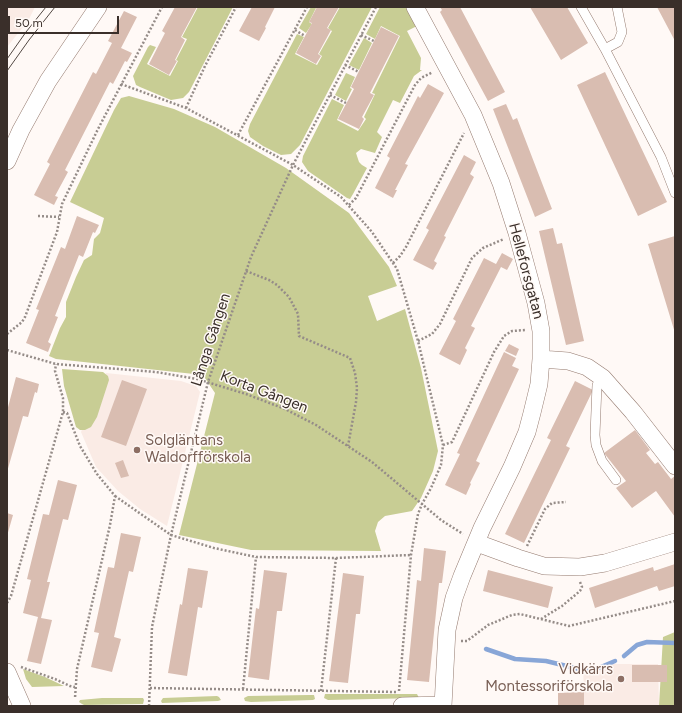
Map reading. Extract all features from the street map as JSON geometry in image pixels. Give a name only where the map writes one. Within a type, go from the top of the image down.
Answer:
[{"type":"street","points":[[7,161],[21,130],[48,81],[98,7]]},
{"type":"street","name":"Helleforsgatan","points":[[415,7],[473,115],[501,183],[517,233],[536,303],[541,331],[541,359],[538,384],[532,413],[526,432],[512,467],[482,528],[454,598],[447,630],[443,706]]},
{"type":"street","points":[[541,359],[568,361],[587,367],[603,378],[633,412],[675,466]]},
{"type":"street","points":[[477,543],[544,566],[580,567],[606,563],[675,542]]},
{"type":"street","points":[[13,669],[22,706]]},
{"type":"street","points":[[402,696],[443,706]]},
{"type":"lane","points":[[581,7],[605,49],[661,157],[675,193]]},
{"type":"lane","points":[[605,49],[618,42],[622,32],[617,7]]},
{"type":"lane","points":[[603,378],[597,385],[596,445],[602,461],[616,480]]},
{"type":"path","points":[[7,334],[22,322],[25,317],[57,232],[62,204],[80,165],[161,8],[157,7]]},
{"type":"path","points":[[186,108],[205,66],[236,7]]},
{"type":"path","points":[[238,135],[307,7]]},
{"type":"path","name":"Långa Gången","points":[[149,706],[152,627],[171,535],[208,382],[251,257],[293,165],[376,7]]},
{"type":"path","points":[[295,30],[305,36]]},
{"type":"path","points":[[361,35],[374,41]]},
{"type":"path","points":[[345,65],[359,72]]},
{"type":"path","points":[[350,205],[356,198],[415,85],[422,78],[438,70]]},
{"type":"path","points":[[122,84],[186,108],[238,135],[293,165],[341,197],[350,205],[372,232],[393,263],[400,278],[418,341],[443,445],[441,465],[418,514],[410,555],[402,696],[321,691],[150,688]]},
{"type":"path","points":[[330,95],[346,103]]},
{"type":"path","points":[[393,263],[406,247],[466,129]]},
{"type":"path","points":[[38,216],[59,217]]},
{"type":"path","points":[[418,341],[432,334],[440,324],[472,258],[483,248],[509,237]]},
{"type":"path","points":[[246,271],[269,280],[289,297],[298,314],[299,336],[350,358],[355,373],[357,388],[348,446]]},
{"type":"path","points":[[443,445],[452,442],[494,352],[504,336],[512,331],[533,329]]},
{"type":"path","name":"Korta Gången","points":[[7,350],[56,364],[156,372],[208,382],[281,407],[316,425],[348,446],[385,472],[442,520],[477,543]]},
{"type":"path","points":[[7,603],[11,596],[63,412],[63,398],[55,371],[56,364]]},
{"type":"path","points":[[281,407],[284,399]]},
{"type":"path","points":[[63,412],[67,413],[80,446],[97,474],[115,496],[171,535],[214,548],[256,557],[336,558],[410,555]]},
{"type":"path","points":[[75,698],[77,669],[110,525],[115,496]]},
{"type":"path","points":[[525,550],[546,509],[552,503],[566,502]]},
{"type":"path","points":[[243,689],[256,557]]},
{"type":"path","points":[[321,691],[336,558]]},
{"type":"path","points":[[541,619],[562,606],[580,591],[582,587],[580,580],[580,567]]},
{"type":"path","points":[[447,641],[467,641],[488,625],[512,615],[520,614],[569,626],[675,601]]},
{"type":"path","points":[[13,669],[55,679],[75,687]]},
{"type":"shaded area","points":[[7,7],[35,7],[28,21],[7,47]]},
{"type":"shaded area","name":"Solgläntans Waldorfförskola","points":[[106,373],[181,381],[196,386],[200,392],[167,526],[140,509],[118,491],[96,467],[81,432]]},
{"type":"shaded area","name":"Vidkärrs Montessoriförskola","points":[[658,664],[659,706],[558,706],[558,693],[584,692],[583,666]]},
{"type":"green space","points":[[198,7],[233,7],[189,92],[183,98],[171,100],[136,85],[133,76],[150,45],[156,47],[147,64],[170,76],[178,61],[176,60],[187,39],[182,37]]},
{"type":"green space","points":[[311,7],[316,8],[309,22],[312,24],[306,33],[299,28]]},
{"type":"green space","points":[[340,7],[372,7],[300,145],[291,154],[281,155],[263,146],[250,137],[248,131],[250,124],[297,34],[304,37],[295,54],[317,65],[322,56],[319,54],[332,31],[328,28]]},
{"type":"green space","points":[[380,7],[406,7],[417,26],[407,31],[421,58],[420,70],[422,70],[414,76],[400,103],[393,100],[377,132],[382,137],[375,153],[361,149],[356,153],[359,162],[367,168],[350,199],[308,171],[302,162],[303,156],[332,99],[344,105],[337,120],[358,131],[366,119],[364,117],[375,94],[372,93],[400,36],[381,26],[375,39],[366,34]]},
{"type":"green space","points":[[364,38],[372,43],[359,70],[349,65]]},
{"type":"green space","points":[[346,73],[355,77],[350,88],[352,89],[346,101],[335,95]]},
{"type":"green space","points":[[129,96],[174,109],[215,127],[286,168],[349,213],[389,267],[397,286],[368,296],[377,321],[405,309],[421,368],[438,451],[433,471],[421,498],[412,511],[385,516],[378,522],[375,531],[381,551],[251,550],[179,535],[215,393],[203,375],[56,359],[49,356],[66,317],[66,302],[84,260],[92,255],[94,239],[100,233],[104,218],[70,202],[114,110],[121,98]]},
{"type":"green space","points":[[62,369],[103,372],[108,376],[109,380],[97,417],[91,427],[85,430],[80,430],[76,427],[64,386]]},
{"type":"green space","points":[[675,632],[675,706],[659,706],[663,637]]},
{"type":"green space","points":[[23,669],[64,686],[32,687],[26,679]]},
{"type":"green space","points":[[325,694],[417,694],[419,698],[328,700],[324,698]]},
{"type":"green space","points":[[314,695],[315,699],[313,700],[251,702],[245,701],[244,698],[248,696]]},
{"type":"green space","points":[[217,696],[221,700],[162,703],[161,701],[163,698]]},
{"type":"green space","points":[[102,698],[143,698],[144,700],[143,704],[84,705],[79,702],[80,700]]},
{"type":"building","points":[[175,7],[197,7],[181,37],[185,40],[175,60],[177,61],[169,75],[149,64],[165,33],[162,31]]},
{"type":"building","points":[[252,7],[275,7],[259,41],[239,31]]},
{"type":"building","points":[[317,7],[339,7],[327,28],[331,30],[318,54],[321,56],[316,64],[296,53],[312,23],[309,22]]},
{"type":"building","points":[[440,7],[460,7],[505,92],[488,101],[440,12],[442,10]]},
{"type":"building","points":[[530,7],[567,7],[588,43],[561,60]]},
{"type":"building","points":[[657,7],[675,7],[675,41]]},
{"type":"building","points":[[124,11],[137,17],[121,48],[132,53],[127,62],[125,61],[113,84],[110,82],[65,170],[68,172],[55,196],[58,197],[54,205],[34,195],[50,164],[47,162],[93,72],[96,74],[112,43],[108,41]]},
{"type":"building","points":[[381,27],[399,36],[370,93],[374,95],[362,117],[364,119],[359,129],[338,119],[354,89],[351,87]]},
{"type":"building","points":[[605,72],[667,202],[638,216],[577,85]]},
{"type":"building","points":[[428,84],[444,93],[405,164],[408,165],[395,190],[397,190],[393,198],[375,188],[390,158],[387,156],[418,96],[420,98]]},
{"type":"building","points":[[506,104],[513,120],[517,118],[552,209],[535,217],[493,109]]},
{"type":"building","points":[[464,155],[476,162],[470,174],[474,177],[444,236],[446,237],[434,261],[437,263],[433,270],[413,260],[429,230],[426,228]]},
{"type":"building","points":[[77,216],[99,225],[95,233],[93,232],[83,257],[79,255],[55,316],[58,317],[48,342],[51,344],[48,352],[26,343],[39,310],[36,309],[61,247],[65,249]]},
{"type":"building","points":[[553,228],[557,244],[562,243],[584,341],[566,345],[539,231]]},
{"type":"building","points":[[675,236],[675,333],[648,244]]},
{"type":"building","points":[[502,253],[513,259],[507,270],[501,267],[471,326],[475,328],[465,348],[467,350],[460,365],[439,354],[456,321],[453,319],[484,258],[496,264]]},
{"type":"building","points":[[509,344],[519,349],[516,356],[505,351]]},
{"type":"building","points":[[504,352],[516,358],[512,366],[519,369],[476,461],[480,463],[466,495],[445,485],[460,454],[457,453]]},
{"type":"building","points":[[16,377],[39,384],[37,393],[35,392],[28,417],[23,416],[7,472],[7,411]]},
{"type":"building","points":[[122,380],[147,389],[126,446],[101,437]]},
{"type":"building","points":[[575,381],[593,390],[566,446],[570,448],[524,543],[505,534],[551,440],[547,438]]},
{"type":"building","points":[[635,430],[650,450],[646,453],[655,464],[658,462],[671,479],[675,476],[675,517],[656,491],[632,508],[616,488],[626,481],[604,453]]},
{"type":"building","points":[[123,460],[129,476],[121,478],[115,463]]},
{"type":"building","points":[[58,480],[77,485],[68,520],[63,519],[47,582],[50,582],[41,618],[52,620],[41,664],[27,661],[38,617],[23,613],[31,580],[27,579],[43,514],[49,515]]},
{"type":"building","points":[[7,513],[13,515],[7,536]]},
{"type":"building","points":[[121,533],[141,537],[133,572],[129,571],[114,637],[121,639],[112,672],[91,667],[99,633],[94,632],[108,567],[114,568]]},
{"type":"building","points":[[424,548],[446,551],[442,583],[439,583],[429,682],[407,680],[417,580],[421,581]]},
{"type":"building","points":[[675,564],[675,586],[659,591],[657,586],[595,608],[589,588],[653,567],[654,571]]},
{"type":"building","points":[[188,568],[208,571],[202,608],[198,607],[187,676],[168,673]]},
{"type":"building","points":[[264,570],[287,573],[282,611],[277,611],[269,680],[248,677],[256,608],[259,609]]},
{"type":"building","points":[[488,570],[553,587],[548,608],[483,591]]},
{"type":"building","points":[[343,573],[364,576],[360,614],[356,614],[348,683],[329,681]]},
{"type":"building","points":[[632,665],[667,665],[667,682],[632,682]]},
{"type":"building","points":[[584,692],[584,706],[558,706],[558,693]]},
{"type":"waterway","points":[[624,656],[637,645],[647,642],[675,643]]},
{"type":"waterway","points":[[486,649],[515,659],[546,661],[579,669],[594,670],[615,661]]},
{"type":"tram line","points":[[7,59],[46,7]]},
{"type":"tram line","points":[[7,71],[55,7]]},
{"type":"place","name":"Solgläntans Waldorfförskola","points":[[137,450]]},
{"type":"place","name":"Vidkärrs Montessoriförskola","points":[[621,679]]}]
